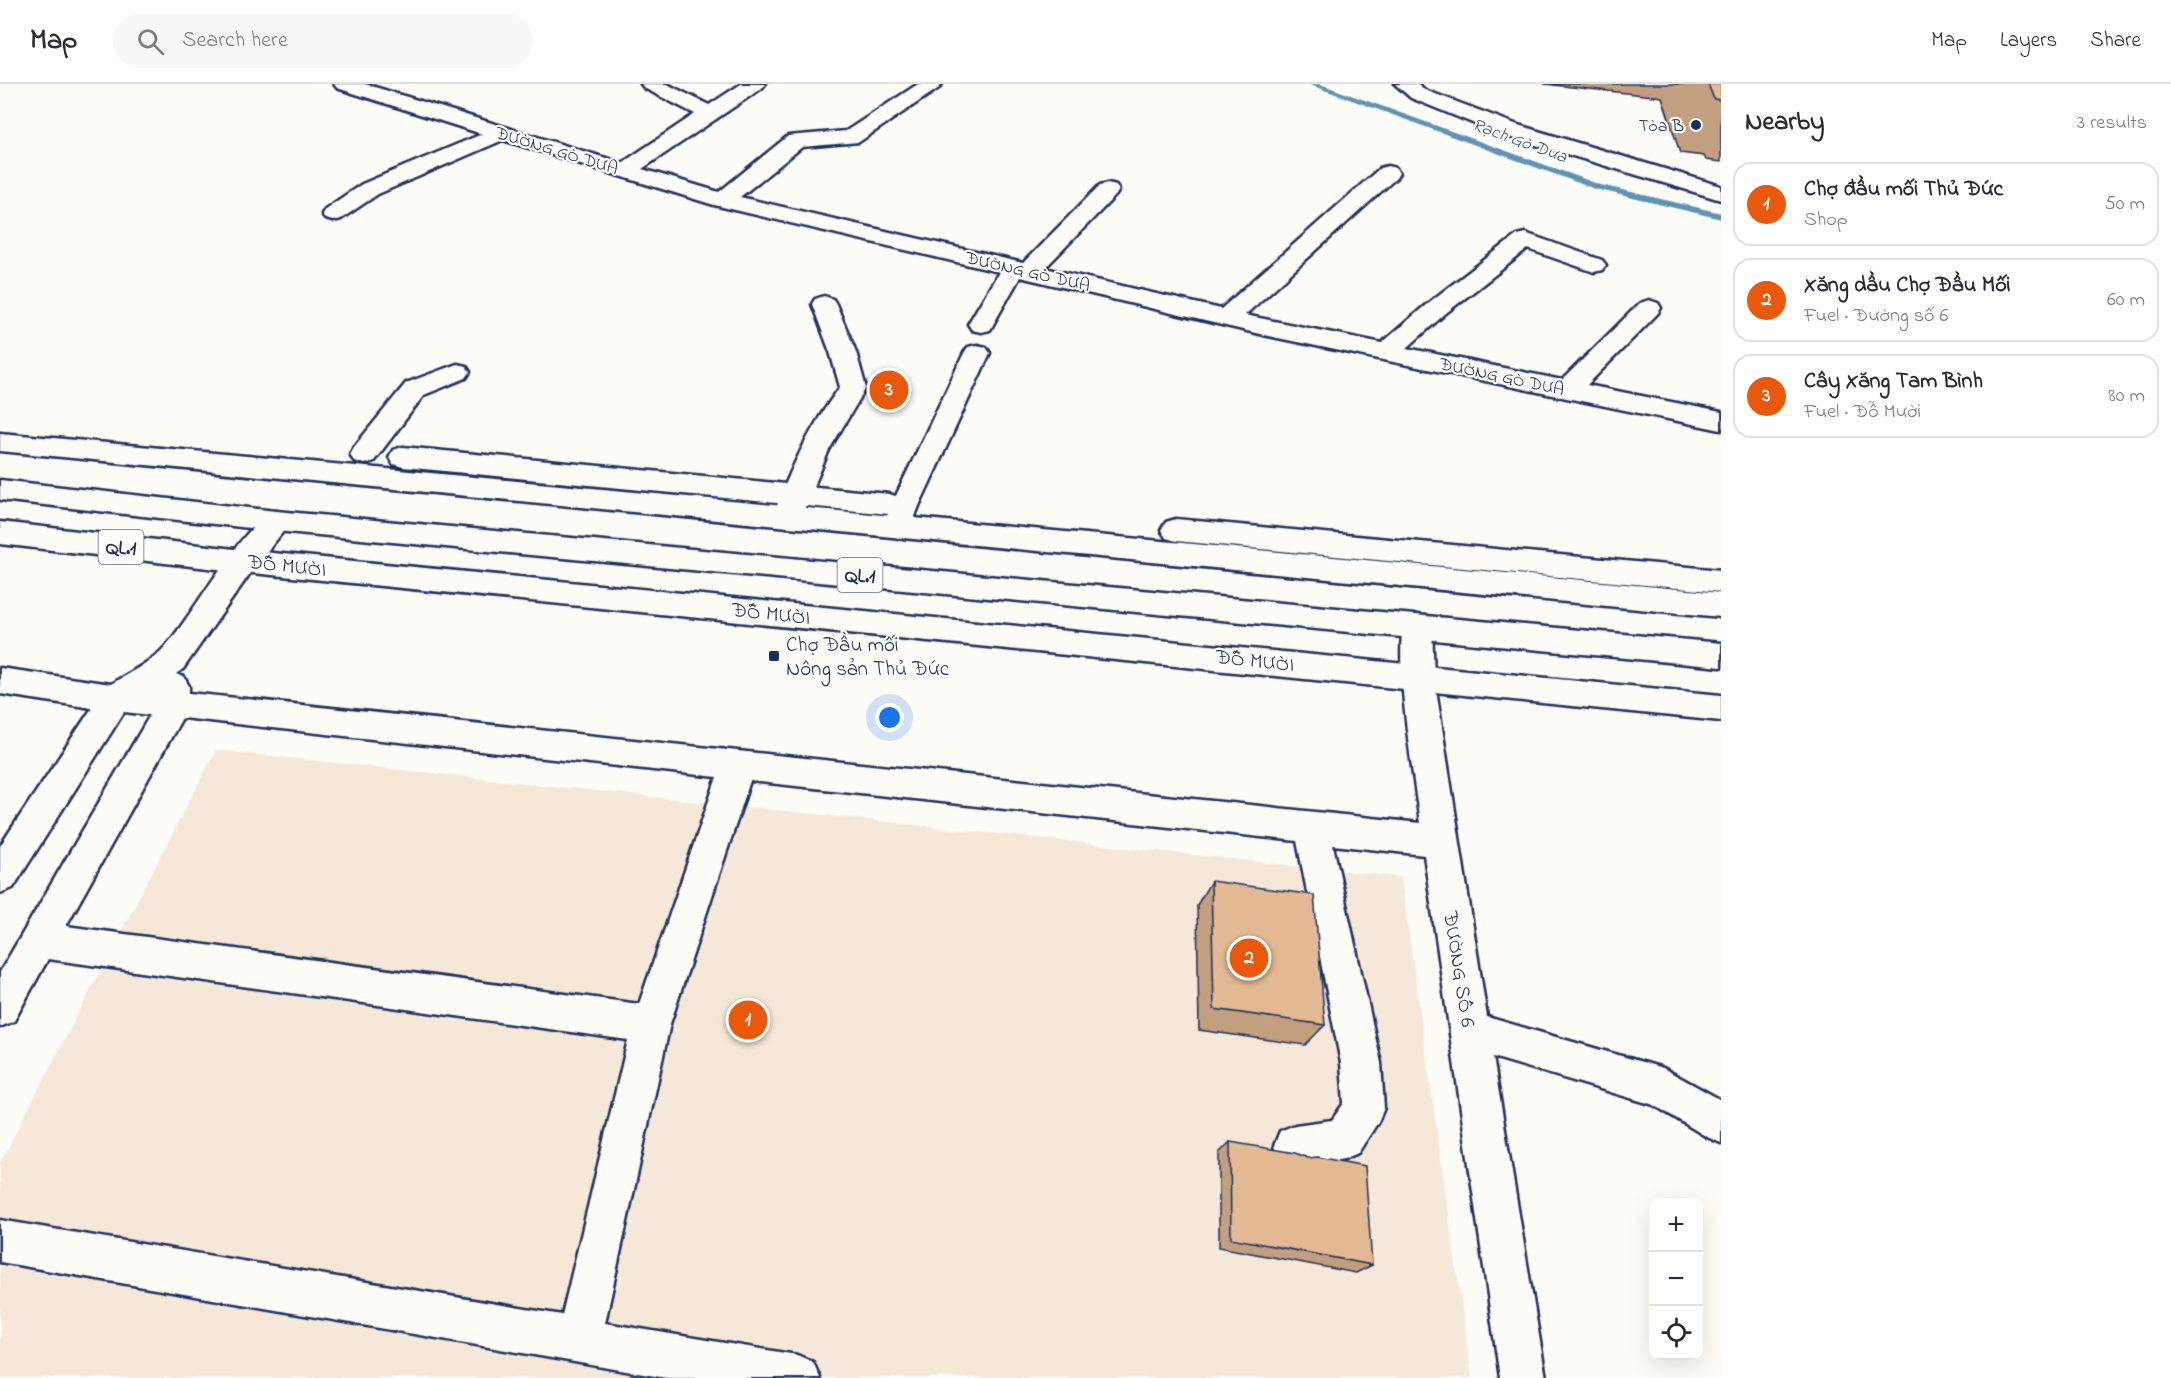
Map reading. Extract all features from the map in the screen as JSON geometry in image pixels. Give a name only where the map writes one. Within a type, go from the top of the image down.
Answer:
[{"type":"main road","name":"ĐƯỜNG GÒ DƯA","points":[[344,84],[723,200],[1226,318],[1721,421]]},
{"type":"main road","points":[[651,84],[711,114]]},
{"type":"main road","points":[[624,171],[755,84]]},
{"type":"main road","points":[[723,200],[796,141],[851,137],[932,84]]},
{"type":"main road","points":[[1405,84],[1418,94],[1510,130],[1721,193]]},
{"type":"main road","points":[[333,214],[370,189],[502,133]]},
{"type":"main road","points":[[1226,318],[1388,173]]},
{"type":"main road","points":[[981,324],[1020,270],[1108,190]]},
{"type":"main road","points":[[1386,352],[1437,308],[1525,240],[1594,265]]},
{"type":"main road","points":[[790,505],[838,406],[853,388],[843,352],[824,303]]},
{"type":"main road","points":[[1567,390],[1649,308]]},
{"type":"main road","points":[[901,516],[977,353]]},
{"type":"main road","points":[[364,454],[415,389],[457,372]]},
{"type":"main road","points":[[0,420],[364,454],[790,505]]},
{"type":"main road","points":[[0,442],[790,505],[1721,605]]},
{"type":"main road","name":"ĐỖ MƯỜI","points":[[0,490],[276,521],[1721,655]]},
{"type":"main road","points":[[901,516],[1721,581]]},
{"type":"main road","points":[[0,877],[116,698],[172,660],[243,561],[276,521]]},
{"type":"main road","name":"ĐỖ MƯỜI","points":[[0,533],[243,561],[1418,676],[1721,708]]},
{"type":"main road","name":"ĐƯỜNG SỐ 6","points":[[1417,627],[1418,676],[1440,841],[1523,1378]]},
{"type":"main road","points":[[0,1008],[173,704],[172,660]]},
{"type":"main road","points":[[0,681],[116,698],[1440,841]]},
{"type":"main road","points":[[579,1340],[651,1024],[738,766]]},
{"type":"main road","points":[[1295,1146],[1344,1139],[1364,1108],[1361,1063],[1312,828]]},
{"type":"main road","points":[[39,940],[651,1024]]},
{"type":"main road","points":[[1469,1031],[1663,1088],[1721,1123]]},
{"type":"main road","points":[[0,1241],[797,1378]]},
{"type":"shaded area","points":[[216,750],[1401,877],[1472,1378],[0,1378],[0,1163]]},
{"type":"building","points":[[1708,84],[1721,84],[1721,100],[1714,99]]},
{"type":"building","points":[[1211,881],[1314,895],[1325,1025],[1214,1009]]},
{"type":"building","points":[[1230,1142],[1295,1153],[1308,1158],[1317,1157],[1365,1166],[1372,1265],[1231,1238]]},
{"type":"waterway","name":"Rạch Gò Dưa","points":[[1312,84],[1598,187],[1721,216]]},
{"type":"place","name":"Tòa B","points":[[1696,125]]},
{"type":"place","name":"Cây Xăng Tam Bình","points":[[889,390]]},
{"type":"place","name":"Chợ Đầu mối Nông sản Thủ Đức","points":[[774,656]]},
{"type":"place","name":"Xăng dầu Chợ Đầu Mối","points":[[1249,958]]},
{"type":"place","name":"Chợ đầu mối Thủ Đức","points":[[748,1020]]}]
